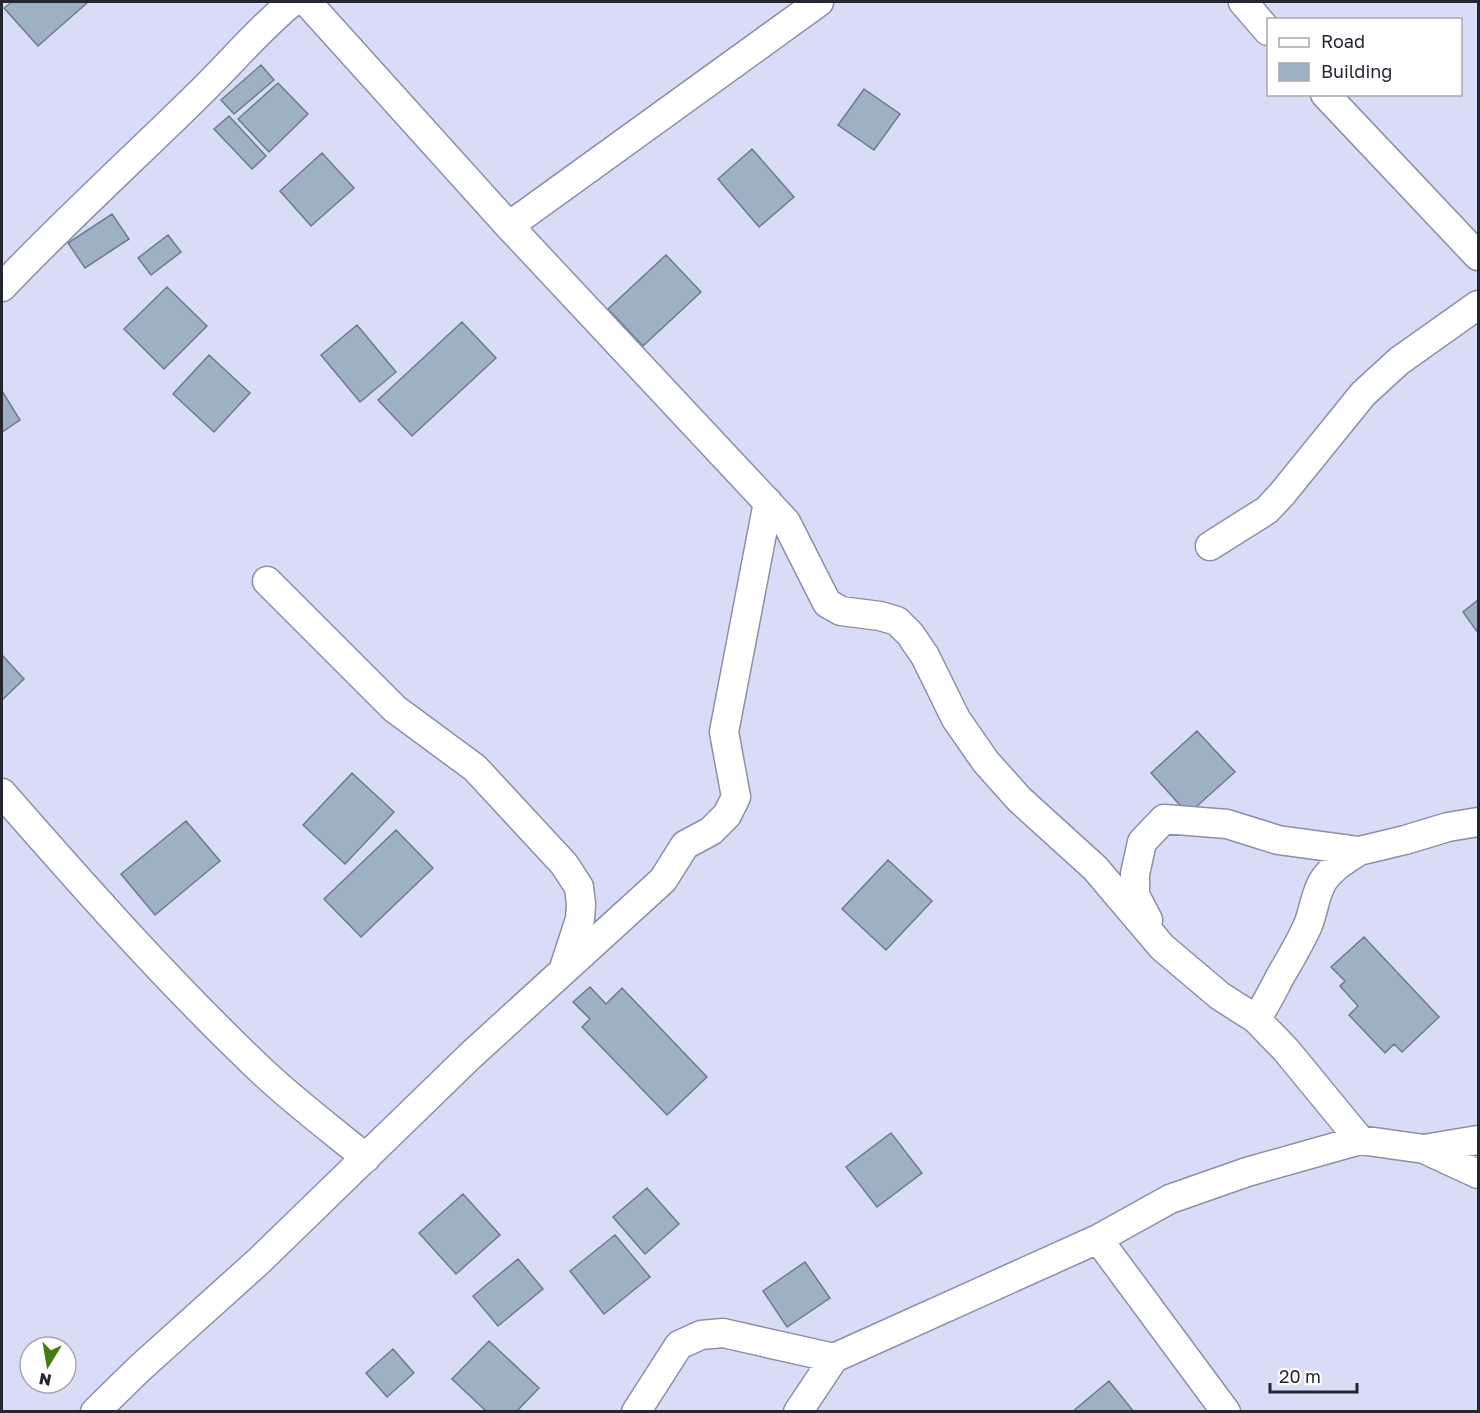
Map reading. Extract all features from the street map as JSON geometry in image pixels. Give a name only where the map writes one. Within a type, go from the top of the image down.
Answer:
[{"type":"street","points":[[2,287],[48,238],[199,94],[269,21],[292,2]]},
{"type":"street","points":[[308,2],[509,226],[786,522],[826,603],[841,611],[880,616],[897,621],[910,634],[925,656],[956,719],[986,762],[1019,799],[1095,868],[1162,946],[1220,996],[1256,1019],[1286,1050],[1359,1140]]},
{"type":"street","points":[[509,226],[819,2]]},
{"type":"street","points":[[1243,2],[1267,29]]},
{"type":"street","points":[[1327,96],[1479,256]]},
{"type":"street","points":[[1210,546],[1267,510],[1363,394],[1392,368],[1479,305]]},
{"type":"street","points":[[94,1412],[260,1260],[470,1056],[663,880],[685,845],[711,831],[727,815],[736,797],[724,732],[768,502]]},
{"type":"street","points":[[267,581],[395,708],[475,768],[564,864],[579,887],[581,904],[580,919],[563,970]]},
{"type":"street","points":[[2,793],[138,947],[203,1014],[266,1076],[366,1158]]},
{"type":"street","points":[[1162,946],[1135,895],[1135,874],[1142,842],[1164,819],[1227,824],[1278,840],[1359,851]]},
{"type":"street","points":[[1256,1019],[1269,1001],[1281,975],[1296,952],[1310,921],[1317,893],[1324,879],[1334,868],[1359,851],[1448,827],[1479,822]]},
{"type":"street","points":[[798,1412],[834,1358],[1098,1239],[1170,1199],[1247,1172],[1359,1140],[1424,1149],[1479,1174]]},
{"type":"street","points":[[1424,1149],[1479,1140]]},
{"type":"street","points":[[1098,1239],[1226,1412]]},
{"type":"street","points":[[636,1412],[679,1346],[701,1335],[723,1333],[834,1358]]},
{"type":"building","points":[[12,2],[88,2],[38,46],[4,8]]},
{"type":"building","points":[[261,65],[274,80],[234,114],[221,100]]},
{"type":"building","points":[[278,83],[308,114],[269,152],[238,119]]},
{"type":"building","points":[[864,89],[900,114],[874,150],[838,125]]},
{"type":"building","points":[[229,116],[266,156],[252,169],[214,129]]},
{"type":"building","points":[[752,149],[794,197],[759,227],[718,179]]},
{"type":"building","points":[[322,153],[354,188],[311,226],[280,191]]},
{"type":"building","points":[[112,214],[129,239],[85,268],[68,243]]},
{"type":"building","points":[[168,235],[181,252],[151,275],[138,258]]},
{"type":"building","points":[[666,255],[701,292],[643,346],[608,309]]},
{"type":"building","points":[[167,287],[207,326],[164,369],[124,329]]},
{"type":"building","points":[[462,322],[496,358],[412,436],[378,400]]},
{"type":"building","points":[[357,325],[396,372],[360,402],[321,355]]},
{"type":"building","points":[[209,355],[250,393],[214,432],[173,394]]},
{"type":"building","points":[[2,391],[20,420],[2,432]]},
{"type":"building","points":[[1478,600],[1478,633],[1463,612]]},
{"type":"building","points":[[2,655],[24,679],[2,700]]},
{"type":"building","points":[[1197,731],[1235,772],[1188,814],[1151,773]]},
{"type":"building","points":[[352,773],[394,812],[345,864],[303,825]]},
{"type":"building","points":[[186,821],[220,861],[155,915],[121,874]]},
{"type":"building","points":[[396,830],[433,868],[361,937],[324,899]]},
{"type":"building","points":[[888,860],[932,901],[886,950],[842,909]]},
{"type":"building","points":[[1364,937],[1439,1017],[1402,1052],[1394,1044],[1385,1053],[1349,1015],[1358,1006],[1340,986],[1345,981],[1331,967]]},
{"type":"building","points":[[590,987],[606,1004],[622,988],[707,1077],[667,1115],[582,1027],[590,1019],[573,1002]]},
{"type":"building","points":[[891,1133],[922,1173],[877,1207],[846,1167]]},
{"type":"building","points":[[647,1188],[679,1224],[645,1254],[613,1217]]},
{"type":"building","points":[[463,1194],[500,1235],[456,1274],[419,1233]]},
{"type":"building","points":[[615,1235],[650,1277],[604,1314],[570,1271]]},
{"type":"building","points":[[518,1259],[543,1289],[498,1326],[473,1296]]},
{"type":"building","points":[[805,1262],[830,1298],[787,1327],[763,1291]]},
{"type":"building","points":[[489,1341],[539,1388],[516,1412],[487,1412],[452,1379]]},
{"type":"building","points":[[393,1349],[414,1373],[387,1397],[366,1373]]},
{"type":"building","points":[[1109,1381],[1134,1412],[1072,1412]]}]
